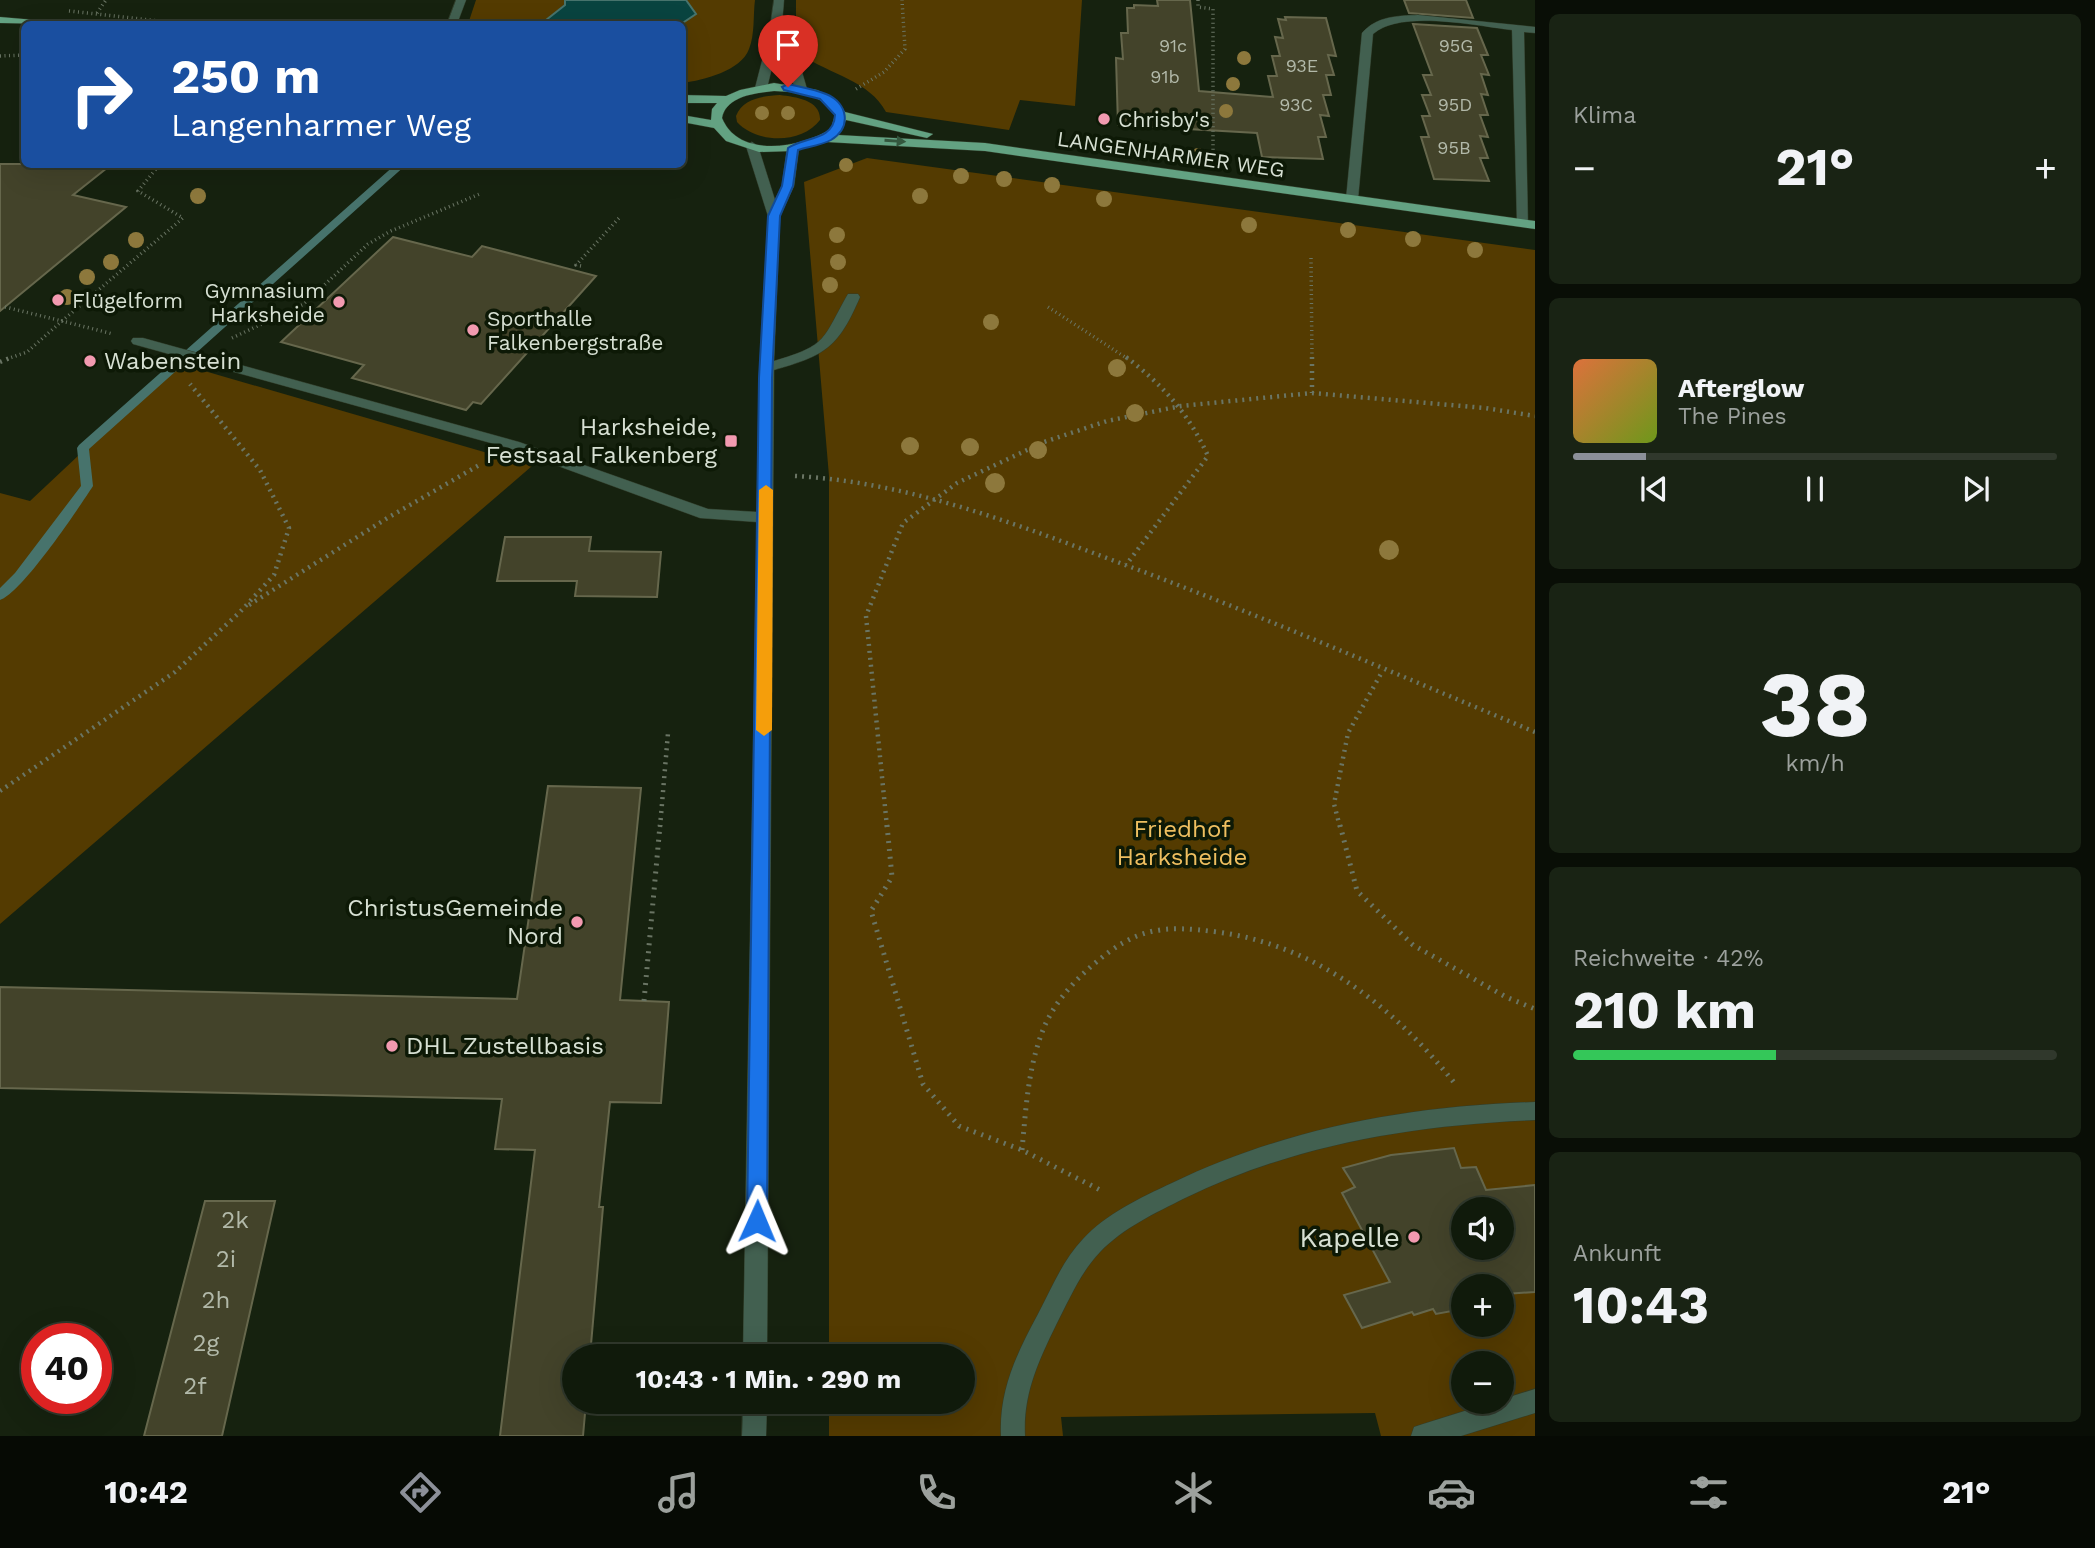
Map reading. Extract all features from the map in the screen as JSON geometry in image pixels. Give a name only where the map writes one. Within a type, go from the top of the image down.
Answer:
[{"type":"main road","points":[[0,20],[21,22]]},
{"type":"main road","name":"LANGENHARMER WEG","points":[[686,99],[728,100],[761,88],[801,89],[824,96],[838,108],[841,115],[985,147],[1529,224]]},
{"type":"main road","points":[[718,125],[717,113],[728,100]]},
{"type":"main road","points":[[827,138],[840,123],[841,115]]},
{"type":"main road","name":"LANGENHARMER WEG","points":[[686,119],[718,125],[727,135],[752,146],[793,148],[827,138],[985,147]]},
{"type":"street","points":[[453,21],[461,0]]},
{"type":"street","points":[[761,88],[767,57],[779,26],[779,0]]},
{"type":"street","points":[[1352,199],[1368,33],[1371,27],[1382,21],[1408,17],[1535,30]]},
{"type":"street","points":[[779,26],[789,48],[801,89]]},
{"type":"street","name":"LANGENHARMER WEG","points":[[1518,28],[1529,224]]},
{"type":"street","points":[[752,146],[774,216],[767,367],[755,1344]]},
{"type":"street","points":[[774,216],[788,186],[793,148]]},
{"type":"street","points":[[767,367],[813,354],[839,331],[853,297]]},
{"type":"street","points":[[138,341],[514,445],[706,514],[766,518]]},
{"type":"street","points":[[1013,1436],[1011,1411],[1017,1380],[1070,1277],[1083,1256],[1099,1239],[1138,1211],[1203,1178],[1291,1146],[1391,1123],[1476,1113],[1535,1111]]},
{"type":"street","points":[[1423,1436],[1535,1401]]},
{"type":"street","points":[[754,1436],[755,1414]]},
{"type":"path","points":[[97,13],[106,0]]},
{"type":"path","points":[[855,90],[884,72],[905,49],[902,0]]},
{"type":"path","points":[[1198,0],[1198,7],[1213,9],[1213,180]]},
{"type":"path","points":[[69,11],[162,21]]},
{"type":"path","points":[[0,56],[21,55]]},
{"type":"path","points":[[0,362],[27,352],[183,218],[138,191],[157,168]]},
{"type":"path","points":[[0,791],[175,672],[240,612],[274,575],[289,528],[260,470],[183,376],[200,359],[228,340],[304,304],[368,244],[391,230],[482,193]]},
{"type":"path","points":[[581,266],[576,265],[619,218]]},
{"type":"path","points":[[1311,258],[1312,393]]},
{"type":"path","points":[[5,307],[138,341]]},
{"type":"path","points":[[1048,307],[1136,363],[1181,406],[1200,433],[1208,456],[1126,565]]},
{"type":"path","points":[[1138,1211],[1022,1150],[959,1126],[923,1084],[872,911],[892,877],[866,616],[903,523],[957,483],[1044,442],[1107,421],[1181,406],[1312,393],[1535,415]]},
{"type":"path","points":[[240,612],[389,517],[514,445]]},
{"type":"path","points":[[766,475],[829,476],[939,497],[1126,565],[1535,732]]},
{"type":"path","points":[[1383,669],[1348,733],[1334,804],[1357,891],[1413,945],[1506,997],[1535,1009]]},
{"type":"path","points":[[644,1001],[668,733]]},
{"type":"path","points":[[1022,1150],[1028,1075],[1046,1024],[1076,979],[1117,944],[1164,928],[1227,932],[1295,954],[1349,981],[1400,1020],[1440,1062],[1476,1113]]},
{"type":"green space","points":[[476,0],[565,0],[565,4],[545,21],[469,21]]},
{"type":"green space","points":[[686,0],[755,0],[752,38],[745,57],[730,69],[686,82],[686,21],[696,14]]},
{"type":"green space","points":[[796,0],[1082,0],[1075,106],[1020,100],[1009,130],[886,112],[879,101],[860,85],[802,55],[796,46]]},
{"type":"green space","points":[[780,95],[812,104],[819,113],[820,120],[802,134],[779,138],[756,134],[737,122],[736,116],[743,105],[760,97]]},
{"type":"green space","name":"Friedhof Harksheide","points":[[867,158],[1535,250],[1535,1436],[1381,1436],[1375,1413],[1061,1417],[1063,1436],[829,1436],[829,1414],[975,1414],[975,1344],[829,1344],[829,476],[804,182]]},
{"type":"green space","points":[[177,363],[532,466],[0,924],[0,493],[30,501]]},
{"type":"water","points":[[565,0],[686,0],[696,14],[686,21],[545,21],[565,5]]},
{"type":"building","points":[[1157,0],[1190,0],[1199,91],[1273,97],[1268,76],[1277,76],[1272,56],[1280,56],[1275,37],[1283,38],[1278,19],[1326,18],[1336,56],[1328,55],[1334,75],[1326,75],[1331,95],[1323,95],[1329,116],[1320,115],[1326,137],[1318,137],[1323,159],[1262,157],[1257,133],[1118,125],[1116,58],[1123,59],[1121,33],[1128,33],[1127,8],[1134,8],[1134,5],[1158,6]]},
{"type":"building","points":[[1404,0],[1466,0],[1473,18],[1409,13]]},
{"type":"building","points":[[1413,24],[1477,28],[1488,55],[1481,55],[1489,75],[1481,74],[1488,95],[1481,94],[1488,115],[1480,115],[1488,137],[1480,136],[1488,158],[1480,158],[1489,181],[1434,179],[1421,137],[1429,137],[1422,116],[1430,116],[1422,95],[1431,95],[1423,75],[1432,75]]},
{"type":"building","points":[[0,164],[21,164],[21,168],[107,168],[73,195],[126,207],[0,311]]},
{"type":"building","name":"Sporthalle Falkenbergstraße","points":[[393,237],[472,257],[482,246],[596,276],[481,404],[473,402],[466,410],[352,378],[364,365],[281,342]]},
{"type":"building","points":[[505,537],[591,537],[589,551],[661,552],[657,597],[575,596],[577,581],[497,581]]},
{"type":"building","points":[[548,786],[641,788],[620,1000],[669,1002],[661,1103],[610,1102],[599,1207],[603,1207],[591,1344],[562,1344],[562,1414],[585,1414],[583,1436],[500,1436],[535,1150],[495,1149],[502,1099],[0,1088],[0,987],[517,999]]},
{"type":"building","name":"Kapelle","points":[[1454,1148],[1461,1168],[1476,1167],[1486,1190],[1535,1185],[1535,1292],[1514,1293],[1514,1274],[1451,1274],[1451,1311],[1436,1314],[1433,1309],[1414,1315],[1412,1312],[1362,1328],[1344,1295],[1390,1282],[1342,1193],[1355,1187],[1343,1168],[1391,1155]]},
{"type":"building","points":[[205,1201],[275,1201],[222,1436],[144,1436]]},
{"type":"waterway","points":[[0,596],[20,576],[87,486],[83,448],[398,168]]},
{"type":"slow traffic","points":[[764,730],[766,490]]},
{"type":"place","name":"Chrisby's","points":[[1104,119]]},
{"type":"place","name":"Flügelform","points":[[58,300]]},
{"type":"place","name":"Gymnasium Harksheide","points":[[339,302]]},
{"type":"place","name":"Sporthalle Falkenbergstraße","points":[[473,330]]},
{"type":"place","name":"Wabenstein","points":[[90,361]]},
{"type":"place","name":"Harksheide, Festsaal Falkenberg","points":[[731,441]]},
{"type":"place","name":"ChristusGemeinde Nord","points":[[577,922]]},
{"type":"place","name":"DHL Zustellbasis","points":[[392,1046]]},
{"type":"place","name":"Kapelle","points":[[1414,1237]]},
{"type":"route","points":[[757,1221],[766,378],[774,216],[788,186],[793,148],[827,138],[836,131],[841,115],[838,108],[824,96],[788,87]]}]
